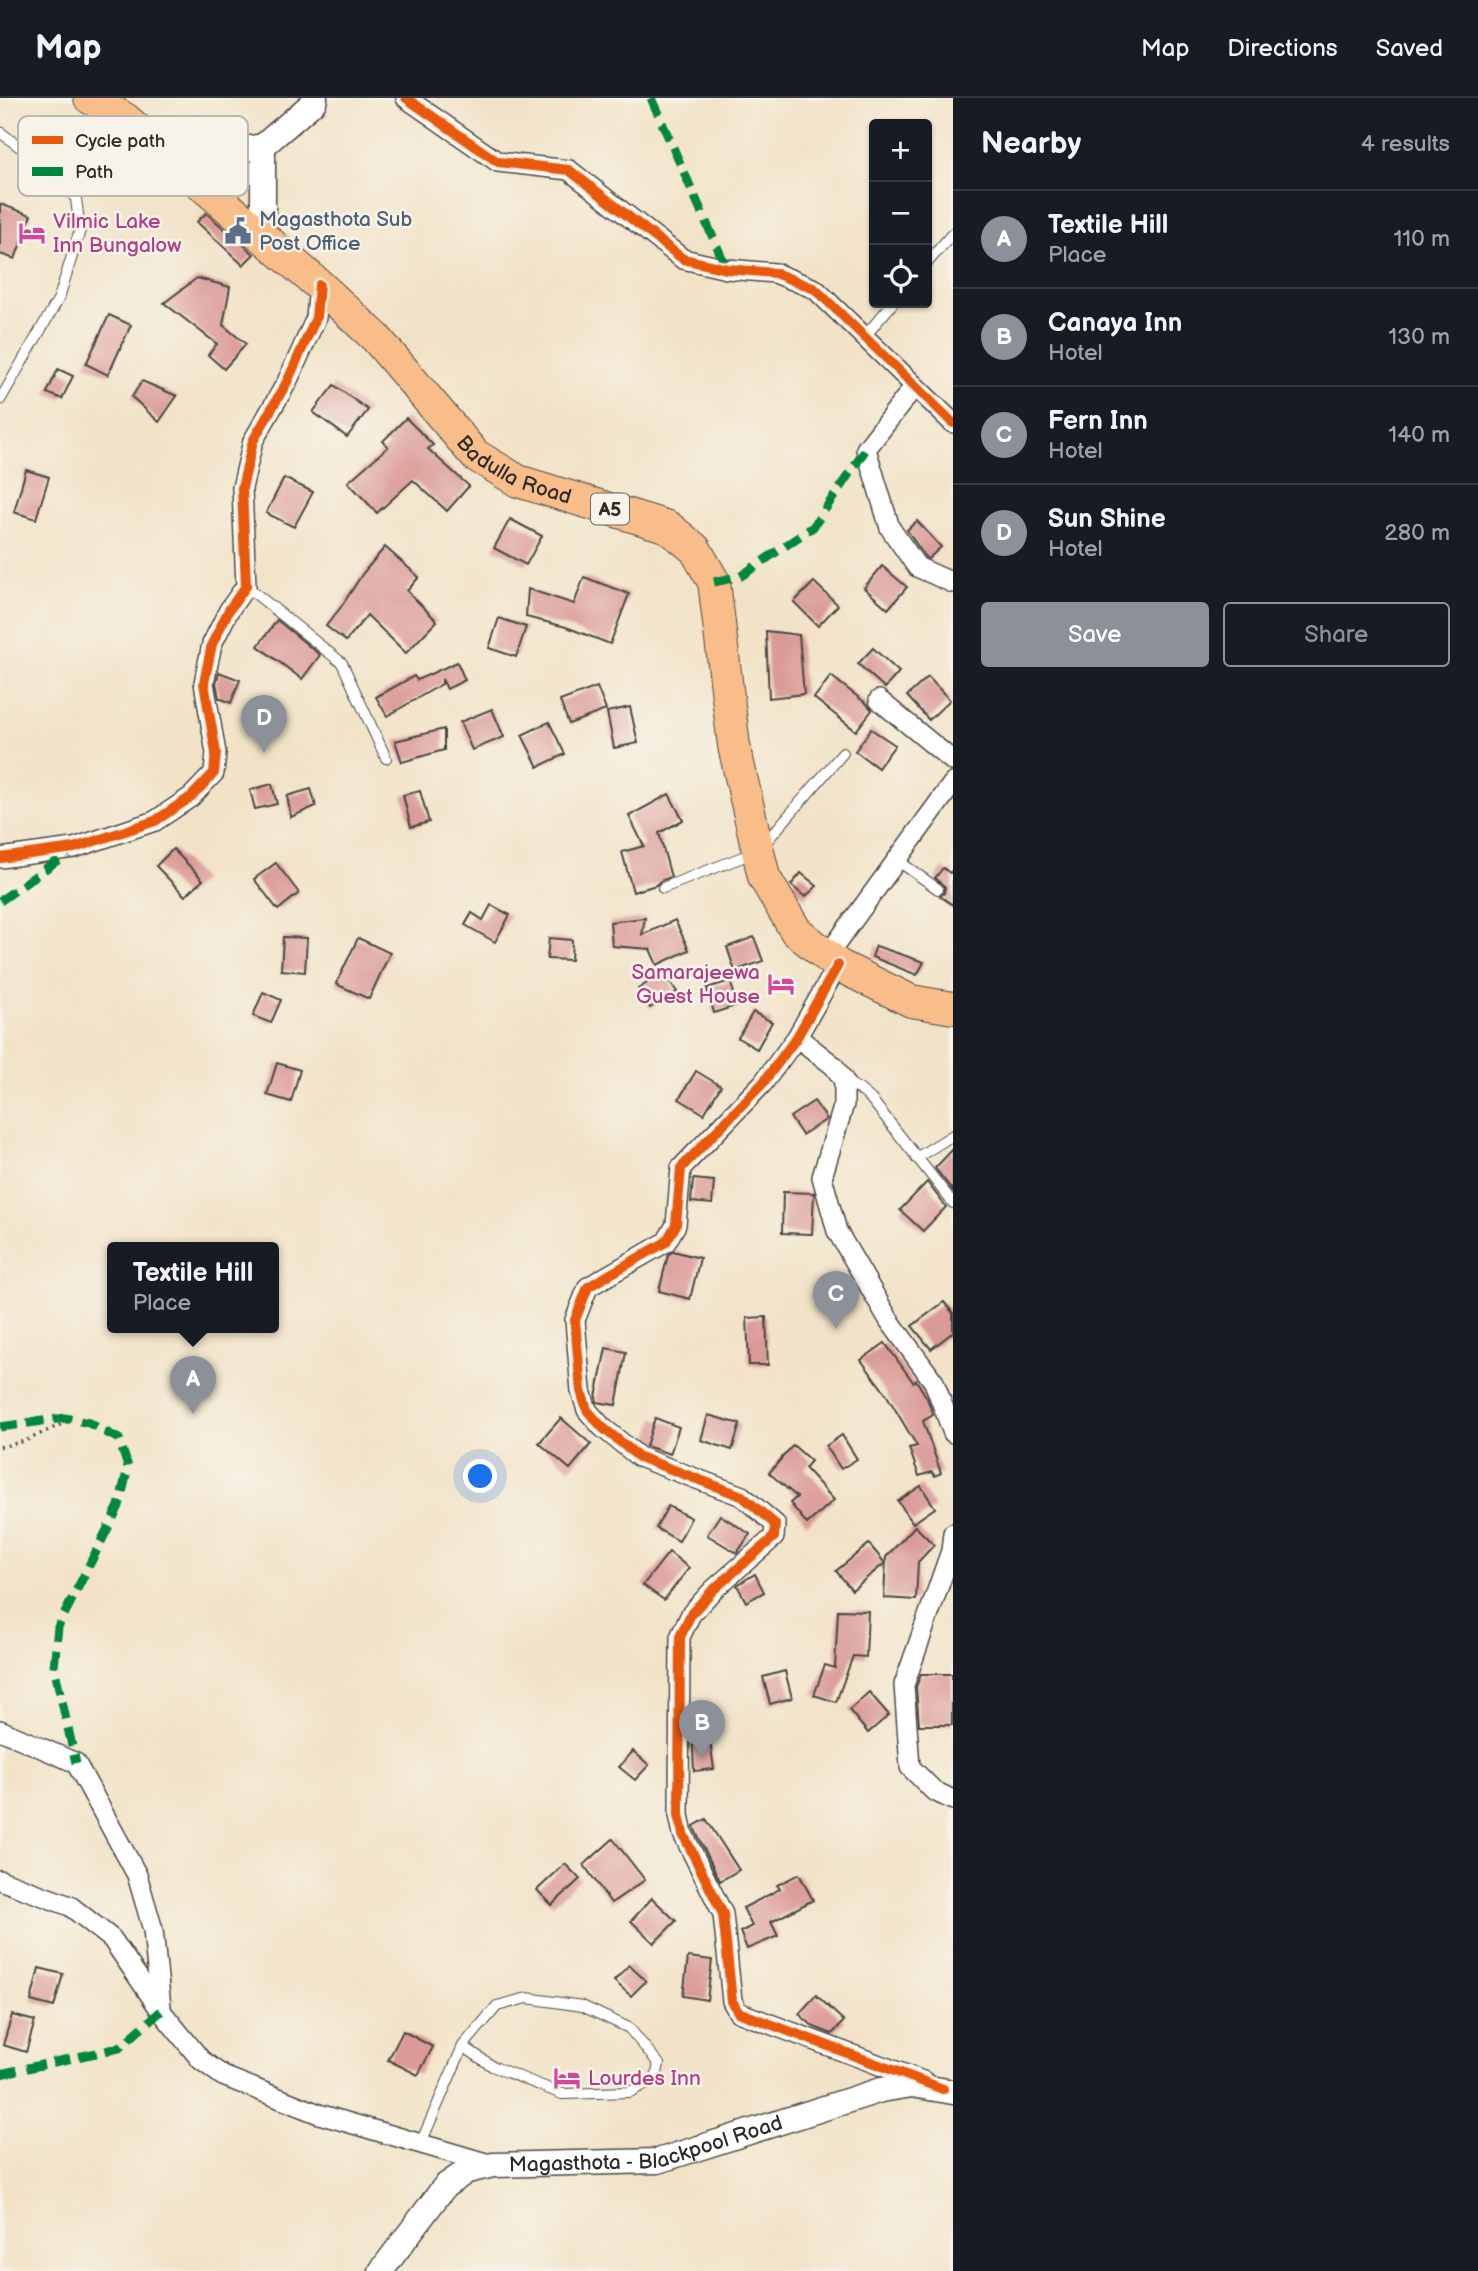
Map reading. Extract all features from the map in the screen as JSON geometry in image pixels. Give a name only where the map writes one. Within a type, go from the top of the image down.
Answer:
[{"type":"highway","name":"Badulla Road","points":[[90,98],[120,116]]},
{"type":"highway","name":"Badulla Road","points":[[216,196],[376,338],[475,456],[518,481],[668,527],[695,549],[713,582],[734,746],[764,877],[796,932],[833,961],[911,1001],[953,1008]]},
{"type":"street","points":[[248,148],[263,146],[314,102],[315,98]]},
{"type":"street","points":[[406,98],[498,162],[569,170],[683,259],[727,269],[775,272],[815,289],[953,423]]},
{"type":"street","points":[[263,146],[263,237]]},
{"type":"street","points":[[0,858],[74,848],[155,821],[191,797],[214,773],[216,753],[204,683],[212,644],[229,610],[246,586],[242,488],[253,441],[287,382],[316,318],[319,285]]},
{"type":"street","points":[[915,387],[866,449],[890,528],[917,567],[953,583]]},
{"type":"street","points":[[879,700],[953,761]]},
{"type":"street","points":[[948,2090],[738,2012],[732,2001],[723,1914],[683,1834],[679,1815],[680,1637],[691,1614],[713,1590],[774,1537],[775,1524],[742,1496],[639,1457],[602,1427],[587,1410],[581,1391],[575,1320],[588,1287],[666,1242],[676,1225],[681,1168],[763,1083],[797,1037],[833,961],[897,860],[953,783]]},
{"type":"street","points":[[797,1037],[834,1066],[844,1081],[844,1104],[822,1177],[837,1231],[889,1320],[934,1382],[953,1433]]},
{"type":"street","points":[[953,1533],[951,1551],[904,1685],[910,1767],[934,1791],[953,1800]]},
{"type":"street","points":[[0,1730],[76,1763],[137,1875],[153,1930],[161,2011]]},
{"type":"street","points":[[0,1880],[71,1906],[112,1939],[161,2011],[201,2060],[223,2076],[318,2114],[493,2165]]},
{"type":"street","name":"Magasthota - Blackpool Road","points":[[381,2271],[444,2186],[467,2171],[493,2165],[658,2161],[881,2090],[912,2085],[948,2090]]},
{"type":"lane","points":[[0,132],[18,146]]},
{"type":"lane","points":[[0,400],[59,298],[80,230],[74,196]]},
{"type":"lane","points":[[932,257],[953,233]]},
{"type":"lane","points":[[865,336],[889,308]]},
{"type":"lane","points":[[246,586],[342,663],[386,758]]},
{"type":"lane","points":[[663,888],[758,851],[844,753]]},
{"type":"lane","points":[[897,860],[938,890]]},
{"type":"lane","points":[[844,1081],[871,1099],[953,1203]]},
{"type":"lane","points":[[916,1158],[953,1135]]},
{"type":"lane","points":[[420,2145],[463,2046],[497,2006],[527,1998],[582,2006],[629,2028],[659,2064],[656,2078],[630,2092],[562,2094],[492,2066],[463,2046]]},
{"type":"path","points":[[0,1447],[25,1441],[71,1420]]},
{"type":"building","points":[[0,204],[31,215],[15,259],[0,254]]},
{"type":"building","points":[[206,213],[254,254],[243,265],[197,222]]},
{"type":"building","points":[[197,278],[230,287],[223,325],[246,344],[224,369],[208,355],[217,344],[164,303]]},
{"type":"building","points":[[109,315],[131,325],[108,375],[86,364]]},
{"type":"building","points":[[58,369],[73,376],[62,399],[47,393]]},
{"type":"building","points":[[142,381],[177,396],[159,422],[132,397]]},
{"type":"building","points":[[334,385],[368,410],[347,437],[313,412]]},
{"type":"building","points":[[406,418],[433,445],[428,449],[469,486],[447,511],[413,480],[377,513],[348,482],[388,447],[383,441]]},
{"type":"building","points":[[26,470],[49,477],[36,519],[14,512]]},
{"type":"building","points":[[284,478],[313,492],[294,527],[266,513]]},
{"type":"building","points":[[510,519],[542,536],[526,565],[494,548]]},
{"type":"building","points":[[917,521],[941,547],[928,559],[907,530]]},
{"type":"building","points":[[385,547],[419,577],[407,591],[437,621],[406,653],[367,615],[346,641],[326,626]]},
{"type":"building","points":[[882,566],[907,587],[888,609],[864,588]]},
{"type":"building","points":[[584,577],[629,594],[610,644],[566,627],[526,617],[528,589],[574,604]]},
{"type":"building","points":[[814,582],[838,605],[818,626],[794,602]]},
{"type":"building","points":[[499,618],[526,627],[516,657],[489,648]]},
{"type":"building","points":[[277,620],[320,655],[302,679],[258,646]]},
{"type":"building","points":[[766,631],[799,635],[804,694],[769,698]]},
{"type":"building","points":[[873,648],[899,672],[885,688],[858,664]]},
{"type":"building","points":[[457,662],[465,680],[447,689],[442,679],[442,684],[387,716],[376,697],[414,676],[417,680]]},
{"type":"building","points":[[219,672],[240,680],[231,703],[219,698],[216,683]]},
{"type":"building","points":[[831,676],[872,710],[856,731],[814,698]]},
{"type":"building","points":[[928,677],[950,700],[929,720],[907,696]]},
{"type":"building","points":[[597,687],[606,710],[569,724],[560,701]]},
{"type":"building","points":[[630,707],[638,743],[614,748],[607,712]]},
{"type":"building","points":[[492,709],[504,737],[472,750],[460,722]]},
{"type":"building","points":[[549,722],[565,754],[538,767],[522,735]]},
{"type":"building","points":[[444,729],[444,750],[402,762],[395,741]]},
{"type":"building","points":[[871,729],[895,745],[878,768],[855,751]]},
{"type":"building","points":[[272,784],[277,804],[255,809],[250,790]]},
{"type":"building","points":[[311,789],[316,806],[291,817],[287,796]]},
{"type":"building","points":[[420,791],[429,822],[411,827],[403,795]]},
{"type":"building","points":[[669,794],[683,820],[659,833],[671,877],[633,892],[622,852],[644,846],[629,816]]},
{"type":"building","points":[[173,849],[203,880],[185,896],[156,866]]},
{"type":"building","points":[[276,863],[299,893],[278,910],[254,879]]},
{"type":"building","points":[[943,868],[950,873],[953,869],[953,905],[940,896],[945,887],[935,878]]},
{"type":"building","points":[[801,873],[817,886],[805,897],[791,885]]},
{"type":"building","points":[[491,905],[510,915],[495,942],[465,925],[472,913],[483,920]]},
{"type":"building","points":[[645,918],[642,935],[675,920],[689,950],[657,965],[650,949],[612,946],[610,922]]},
{"type":"building","points":[[283,937],[307,938],[305,972],[281,970]]},
{"type":"building","points":[[754,937],[763,961],[735,971],[727,947]]},
{"type":"building","points":[[358,938],[390,953],[369,999],[336,984]]},
{"type":"building","points":[[549,938],[572,940],[571,960],[547,959]]},
{"type":"building","points":[[876,946],[924,962],[917,975],[872,957]]},
{"type":"building","points":[[664,972],[677,992],[650,1008],[638,989]]},
{"type":"building","points":[[730,981],[738,1005],[714,1013],[707,988]]},
{"type":"building","points":[[263,992],[281,1000],[271,1023],[253,1016]]},
{"type":"building","points":[[753,1012],[772,1022],[757,1049],[738,1038]]},
{"type":"building","points":[[277,1063],[300,1070],[291,1102],[267,1095]]},
{"type":"building","points":[[696,1071],[721,1086],[704,1114],[679,1099]]},
{"type":"building","points":[[814,1101],[827,1119],[802,1135],[790,1117]]},
{"type":"building","points":[[953,1149],[953,1191],[935,1168]]},
{"type":"building","points":[[693,1179],[714,1181],[712,1204],[691,1202]]},
{"type":"building","points":[[927,1182],[946,1207],[923,1231],[900,1210]]},
{"type":"building","points":[[783,1192],[814,1193],[812,1234],[782,1233]]},
{"type":"building","points":[[673,1251],[700,1258],[690,1299],[659,1291],[668,1255]]},
{"type":"building","points":[[944,1302],[953,1313],[953,1332],[931,1349],[912,1326]]},
{"type":"building","points":[[766,1317],[768,1365],[749,1365],[747,1318]]},
{"type":"building","points":[[885,1343],[913,1382],[916,1380],[927,1398],[933,1415],[923,1421],[941,1473],[935,1476],[932,1472],[919,1476],[909,1448],[917,1446],[886,1394],[861,1360]]},
{"type":"building","points":[[606,1348],[626,1352],[616,1405],[597,1402],[596,1397]]},
{"type":"building","points":[[708,1415],[740,1424],[732,1450],[701,1440]]},
{"type":"building","points":[[561,1418],[591,1444],[570,1469],[539,1443]]},
{"type":"building","points":[[655,1418],[679,1427],[670,1454],[646,1446]]},
{"type":"building","points":[[842,1435],[857,1459],[841,1469],[826,1446]]},
{"type":"building","points":[[793,1445],[811,1461],[805,1468],[834,1500],[807,1524],[790,1503],[797,1497],[769,1473]]},
{"type":"building","points":[[921,1486],[935,1508],[913,1523],[898,1501]]},
{"type":"building","points":[[668,1506],[691,1518],[679,1541],[656,1528]]},
{"type":"building","points":[[720,1515],[750,1534],[737,1553],[707,1535]]},
{"type":"building","points":[[915,1526],[934,1545],[918,1562],[916,1600],[884,1598],[886,1557]]},
{"type":"building","points":[[869,1544],[885,1563],[852,1590],[836,1571]]},
{"type":"building","points":[[669,1552],[689,1568],[664,1600],[643,1585]]},
{"type":"building","points":[[755,1574],[764,1592],[746,1602],[737,1585]]},
{"type":"building","points":[[838,1610],[868,1611],[866,1657],[853,1656],[836,1702],[814,1695],[825,1665],[835,1668]]},
{"type":"building","points":[[785,1671],[792,1698],[770,1704],[763,1677]]},
{"type":"building","points":[[921,1674],[952,1674],[952,1725],[919,1725],[916,1687]]},
{"type":"building","points":[[869,1692],[889,1715],[868,1733],[849,1710]]},
{"type":"building","points":[[708,1727],[714,1769],[694,1771],[692,1729]]},
{"type":"building","points":[[633,1751],[649,1765],[635,1780],[619,1767]]},
{"type":"building","points":[[706,1819],[739,1870],[720,1881],[694,1826]]},
{"type":"building","points":[[613,1839],[645,1880],[611,1903],[584,1865]]},
{"type":"building","points":[[565,1864],[580,1879],[552,1905],[537,1890]]},
{"type":"building","points":[[799,1874],[813,1900],[771,1922],[778,1936],[747,1949],[740,1932],[752,1926],[743,1908],[780,1889],[777,1885]]},
{"type":"building","points":[[652,1898],[676,1921],[654,1943],[631,1921]]},
{"type":"building","points":[[688,1957],[712,1960],[707,2000],[683,1996]]},
{"type":"building","points":[[629,1965],[646,1981],[631,1996],[614,1981]]},
{"type":"building","points":[[39,1968],[63,1974],[54,2007],[31,2001]]},
{"type":"building","points":[[816,1995],[844,2021],[832,2034],[814,2027],[799,2014]]},
{"type":"building","points":[[12,2015],[35,2021],[26,2052],[3,2045]]},
{"type":"building","points":[[403,2031],[433,2047],[418,2075],[388,2060]]},
{"type":"marked path","points":[[651,98],[727,269]]},
{"type":"marked path","points":[[714,582],[741,576],[813,527],[866,449]]},
{"type":"marked path","points":[[0,901],[69,852]]},
{"type":"marked path","points":[[0,1427],[65,1418],[89,1423],[119,1439],[128,1467],[119,1506],[58,1627],[54,1667],[76,1763]]},
{"type":"marked path","points":[[0,2074],[119,2048],[161,2011]]},
{"type":"cycle path","points":[[406,98],[498,162],[569,170],[683,259],[727,269],[775,273],[815,289],[953,423]]},
{"type":"cycle path","points":[[0,858],[74,848],[155,821],[191,797],[214,773],[216,753],[204,683],[212,644],[229,610],[246,586],[242,488],[253,441],[287,382],[316,318],[319,285]]},
{"type":"cycle path","points":[[838,965],[797,1037],[763,1083],[681,1168],[676,1225],[666,1242],[588,1287],[575,1320],[581,1391],[587,1410],[602,1427],[639,1457],[742,1496],[775,1524],[774,1537],[713,1590],[691,1614],[680,1637],[679,1815],[683,1834],[723,1914],[732,2001],[738,2012],[943,2089]]},
{"type":"place","name":"Magasthota Sub Post Office","points":[[238,231]]},
{"type":"place","name":"Vilmic Lake Inn Bungalow","points":[[32,233]]},
{"type":"place","name":"Sun Shine","points":[[264,753]]},
{"type":"place","name":"Samarajeewa Guest House","points":[[781,984]]},
{"type":"place","name":"Fern Inn","points":[[836,1329]]},
{"type":"place","name":"Textile Hill","points":[[193,1414]]},
{"type":"place","name":"Canaya Inn","points":[[702,1758]]},
{"type":"place","name":"Lourdes Inn","points":[[567,2078]]}]
